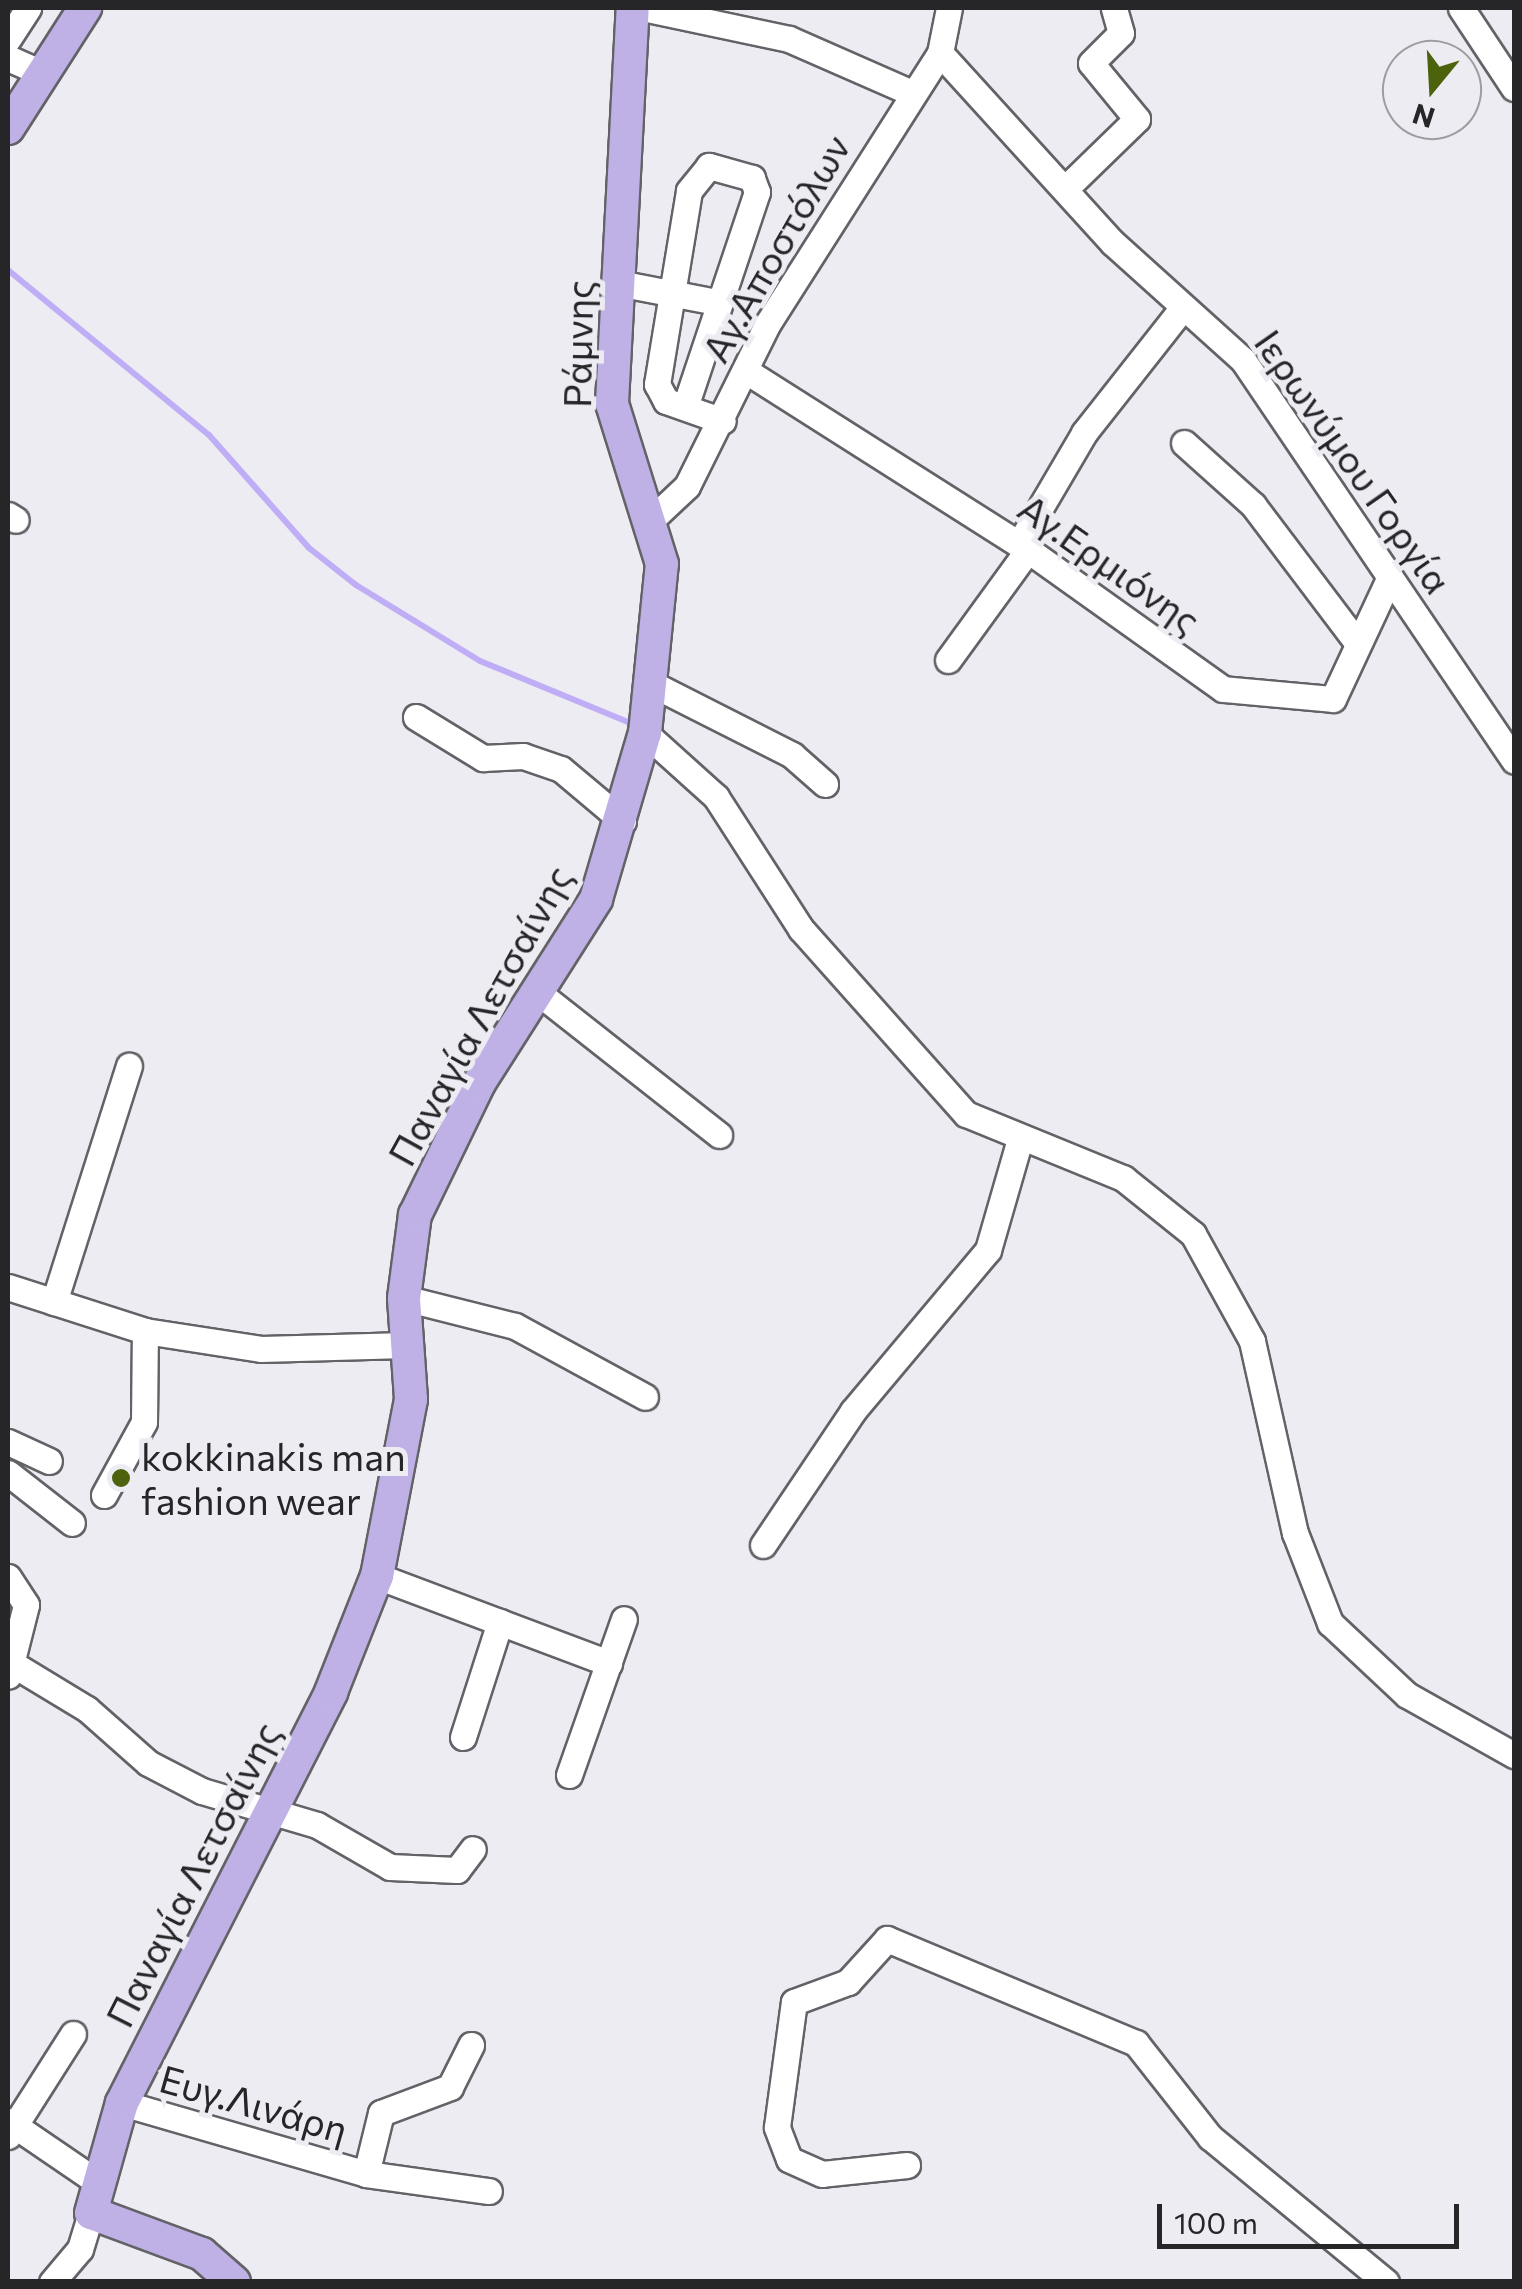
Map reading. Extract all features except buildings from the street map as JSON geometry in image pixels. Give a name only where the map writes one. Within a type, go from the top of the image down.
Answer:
[{"type":"main road","points":[[8,128],[85,8]]},
{"type":"main road","name":"Ράμνης","points":[[632,8],[614,423],[652,519],[663,579],[656,686],[645,732]]},
{"type":"main road","name":"Παναγία Λετσαίνης","points":[[95,2198],[122,2103],[270,1810],[377,1576],[408,1432],[404,1298],[410,1234],[433,1171],[596,899],[623,821],[645,732]]},
{"type":"main road","points":[[95,2198],[202,2254],[234,2282]]},
{"type":"street","points":[[8,38],[28,8]]},
{"type":"street","points":[[643,8],[789,39],[912,93]]},
{"type":"street","name":"Αγ.Αποστόλων","points":[[652,519],[688,486],[746,371],[912,93],[940,53],[949,8]]},
{"type":"street","points":[[1066,188],[1137,119],[1092,62],[1121,32],[1114,8]]},
{"type":"street","points":[[1461,8],[1514,88]]},
{"type":"street","name":"Ιερωνύμου Γοργία","points":[[940,53],[1183,307],[1243,360],[1514,760]]},
{"type":"street","points":[[8,58],[41,74]]},
{"type":"street","points":[[685,407],[716,302],[756,208],[752,178],[709,166],[693,176],[657,384],[666,402],[723,420]]},
{"type":"street","points":[[618,283],[716,302]]},
{"type":"street","points":[[948,660],[1024,547],[1084,433],[1183,307]]},
{"type":"street","name":"Αγ.Ερμιόνης","points":[[746,371],[1024,547],[1223,689],[1333,699],[1355,640],[1388,579]]},
{"type":"street","points":[[1184,443],[1253,505],[1355,640]]},
{"type":"street","points":[[656,686],[792,755],[825,784]]},
{"type":"street","points":[[416,717],[483,758],[523,756],[561,769],[623,821]]},
{"type":"street","points":[[645,732],[746,833],[801,929],[886,1029],[966,1114],[1148,1192],[1193,1234],[1252,1341],[1295,1532],[1330,1623],[1407,1696],[1514,1756]]},
{"type":"street","points":[[540,994],[719,1135]]},
{"type":"street","points":[[54,1302],[129,1066]]},
{"type":"street","points":[[763,1546],[854,1411],[988,1250],[1020,1139]]},
{"type":"street","points":[[8,1286],[145,1331],[284,1350],[406,1345]]},
{"type":"street","points":[[404,1298],[515,1326],[645,1397]]},
{"type":"street","points":[[104,1495],[144,1422],[145,1331]]},
{"type":"street","points":[[8,1442],[49,1461]]},
{"type":"street","points":[[8,1473],[72,1522]]},
{"type":"street","points":[[377,1576],[609,1663]]},
{"type":"street","points":[[8,1577],[26,1604],[9,1669],[87,1708],[148,1762],[270,1810],[390,1867],[458,1870],[473,1849]]},
{"type":"street","points":[[568,1775],[624,1619]]},
{"type":"street","points":[[463,1737],[500,1622]]},
{"type":"street","points":[[907,2165],[822,2174],[789,2159],[778,2126],[794,2002],[848,1982],[888,1939],[1136,2043],[1210,2137],[1386,2282]]},
{"type":"street","points":[[73,2034],[10,2128],[95,2198],[73,2282]]},
{"type":"street","points":[[366,2174],[381,2112],[450,2088],[471,2046]]},
{"type":"street","name":"Ευγ.Λινάρη","points":[[122,2103],[366,2174],[490,2191]]},
{"type":"street","points":[[52,2282],[80,2249]]},
{"type":"waterway","points":[[8,270],[209,435],[309,548],[356,585],[480,661],[628,722]]},
{"type":"place","name":"kokkinakis man fashion wear","points":[[121,1478]]}]
